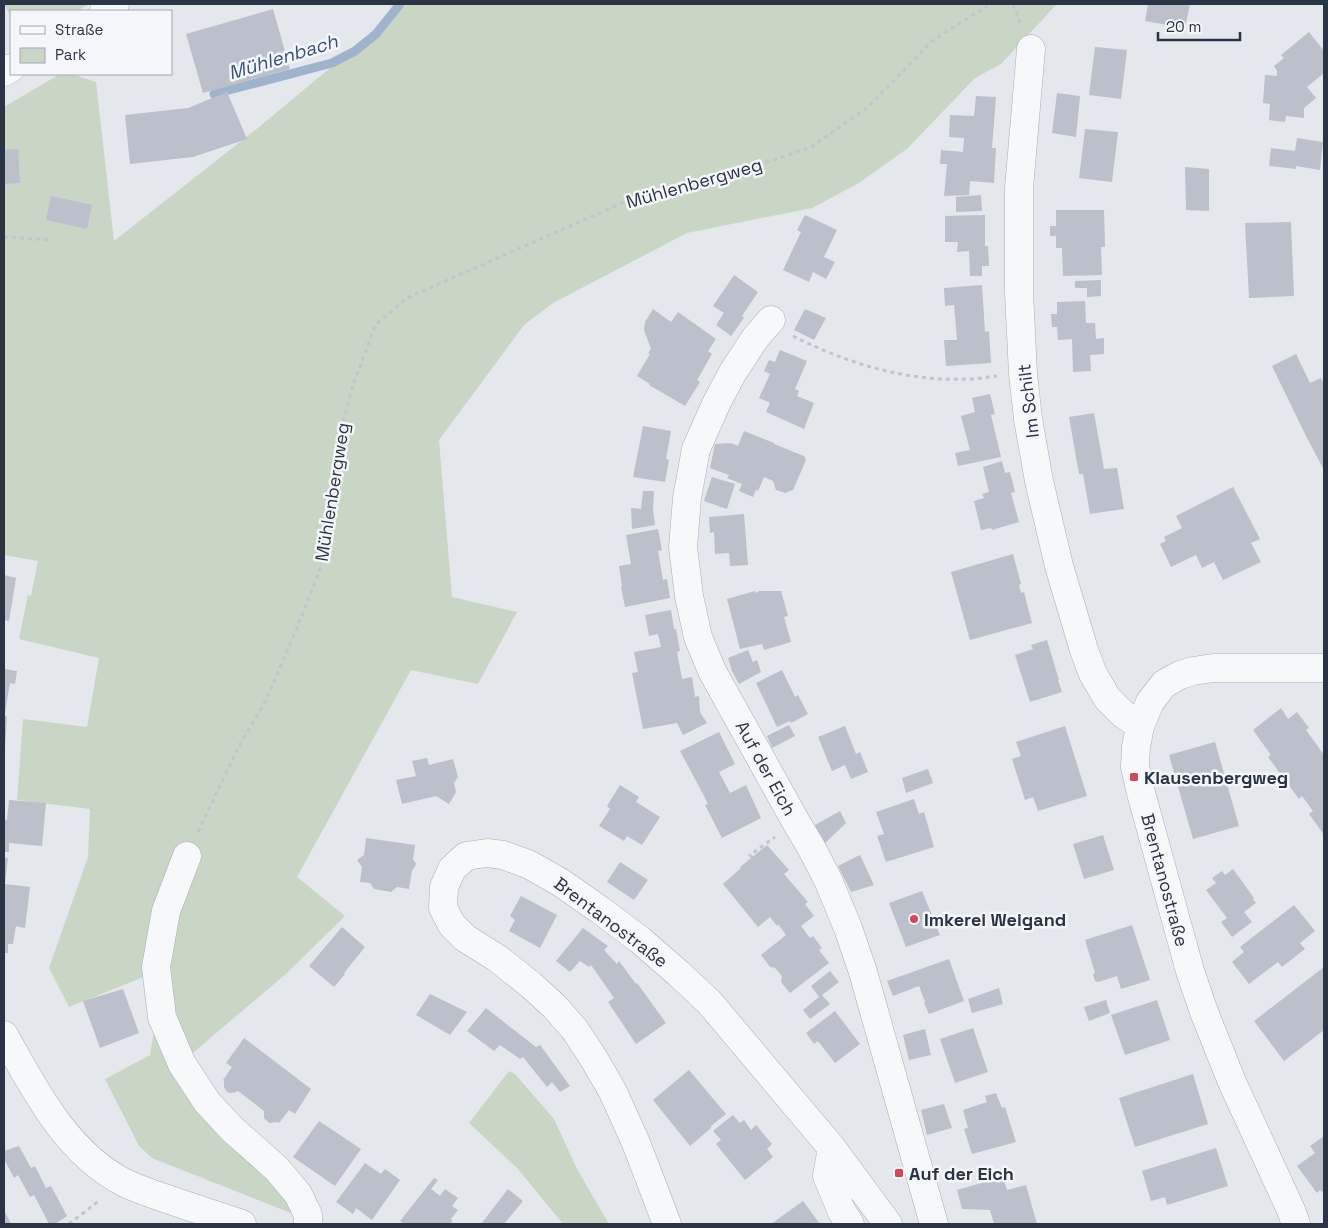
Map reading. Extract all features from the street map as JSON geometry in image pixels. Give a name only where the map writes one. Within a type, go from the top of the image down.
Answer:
[{"type":"street","name":"Im Schilt","points":[[1031,49],[1019,188],[1019,292],[1023,374],[1028,419],[1039,482],[1059,566],[1084,650],[1093,674],[1107,698],[1123,714],[1140,726]]},
{"type":"street","name":"Auf der Eich","points":[[770,320],[732,372],[696,449],[687,498],[683,547],[689,596],[698,637],[712,671],[811,847],[828,880],[848,928],[863,972],[934,1224]]},
{"type":"street","name":"Brentanostraße","points":[[1296,1224],[1222,1059],[1190,971],[1141,793],[1135,768],[1136,747],[1140,726],[1150,702],[1164,684],[1180,675],[1213,668],[1324,668]]},
{"type":"street","name":"Brentanostraße","points":[[667,1224],[636,1144],[613,1092],[575,1030],[555,1007],[531,985],[497,958],[465,938],[452,925],[443,908],[444,887],[452,869],[466,856],[487,853],[503,855],[528,864],[560,882],[600,910],[640,940],[678,973],[709,1002],[832,1148],[888,1224]]},
{"type":"street","points":[[187,856],[166,911],[156,967],[162,1017],[182,1064],[207,1102],[232,1129],[277,1169],[298,1194],[308,1215],[308,1224]]},
{"type":"street","points":[[4,1035],[40,1098],[56,1121],[76,1146],[101,1168],[123,1182],[145,1191],[242,1224]]},
{"type":"street","points":[[832,1148],[827,1176],[842,1212],[850,1224]]},
{"type":"path","name":"Mühlenbergweg","points":[[187,856],[239,746],[265,702],[321,567],[339,436],[354,382],[376,324],[407,298],[638,196],[721,178],[811,147],[868,107],[932,41],[990,4]]},
{"type":"path","points":[[4,237],[50,240]]},
{"type":"path","points":[[770,320],[785,332],[818,348],[868,367],[909,376],[966,379],[1023,374]]},
{"type":"path","points":[[69,1224],[74,1220]]},
{"type":"green space","points":[[4,4],[89,4],[79,10],[10,10],[10,15]]},
{"type":"green space","points":[[407,4],[1057,4],[1001,64],[975,78],[908,148],[859,183],[812,208],[687,233],[553,303],[524,325],[439,440],[452,597],[517,612],[478,684],[411,670],[297,877],[345,916],[287,973],[188,1057],[146,976],[69,1007],[49,968],[88,857],[90,809],[17,800],[23,719],[87,727],[99,658],[19,639],[28,595],[31,596],[38,561],[4,555],[4,107],[58,75],[75,75],[96,82],[114,241],[259,127]]},
{"type":"green space","points":[[156,1020],[296,1215],[152,1158],[139,1146],[105,1079],[150,1055]]},
{"type":"green space","points":[[509,1071],[515,1074],[554,1119],[577,1169],[609,1224],[563,1224],[518,1169],[469,1123]]},
{"type":"building","points":[[1148,4],[1190,4],[1185,28],[1145,21]]},
{"type":"building","points":[[273,9],[290,69],[203,93],[186,34]]},
{"type":"building","points":[[1309,32],[1324,51],[1324,73],[1307,87],[1316,98],[1304,108],[1304,118],[1286,116],[1285,122],[1269,120],[1270,104],[1263,103],[1265,75],[1277,76],[1274,66],[1284,58],[1281,55]]},
{"type":"building","points":[[1095,47],[1127,50],[1121,99],[1089,95]]},
{"type":"building","points":[[227,92],[247,139],[193,157],[130,164],[125,115],[188,108]]},
{"type":"building","points":[[1057,93],[1080,96],[1076,137],[1052,133]]},
{"type":"building","points":[[976,96],[996,97],[992,148],[996,148],[994,183],[970,181],[969,195],[944,196],[947,164],[940,164],[941,150],[963,152],[964,138],[949,137],[950,115],[974,116]]},
{"type":"building","points":[[1085,129],[1118,132],[1112,182],[1079,178]]},
{"type":"building","points":[[1297,138],[1323,142],[1320,170],[1296,166],[1296,169],[1269,166],[1271,148],[1295,151]]},
{"type":"building","points":[[18,149],[20,183],[4,184],[4,150]]},
{"type":"building","points":[[1185,167],[1209,169],[1209,211],[1186,210]]},
{"type":"building","points":[[981,195],[982,211],[956,212],[956,197]]},
{"type":"building","points":[[51,196],[92,205],[87,229],[46,220]]},
{"type":"building","points":[[1056,210],[1104,210],[1105,247],[1101,247],[1102,275],[1063,276],[1062,248],[1056,248],[1056,236],[1050,236],[1050,226],[1056,226]]},
{"type":"building","points":[[805,215],[837,230],[824,257],[835,262],[826,279],[813,272],[809,282],[783,270],[801,232],[797,230]]},
{"type":"building","points":[[985,215],[985,246],[988,246],[989,266],[982,266],[982,276],[970,276],[969,251],[957,252],[958,242],[945,242],[945,216]]},
{"type":"building","points":[[1291,222],[1294,296],[1249,298],[1245,223]]},
{"type":"building","points":[[734,275],[758,292],[742,316],[744,318],[731,336],[716,325],[724,313],[713,306]]},
{"type":"building","points":[[1101,280],[1101,296],[1087,297],[1087,288],[1075,288],[1075,281]]},
{"type":"building","points":[[982,285],[985,332],[989,331],[991,363],[946,366],[944,340],[957,340],[954,305],[945,306],[944,288]]},
{"type":"building","points":[[1085,301],[1086,323],[1095,323],[1096,339],[1104,338],[1104,354],[1090,355],[1091,371],[1073,372],[1072,339],[1058,340],[1057,327],[1052,327],[1051,314],[1057,314],[1057,302]]},
{"type":"building","points":[[653,309],[671,322],[678,312],[716,339],[708,351],[712,354],[697,380],[700,382],[685,406],[637,376],[650,354],[648,353],[651,349],[644,330],[645,322]]},
{"type":"building","points":[[805,309],[826,318],[814,340],[794,330]]},
{"type":"building","points":[[780,350],[807,361],[795,389],[799,391],[797,396],[814,403],[804,429],[766,412],[770,403],[759,398],[770,374],[764,371],[769,360],[775,362]]},
{"type":"building","points":[[1296,354],[1310,383],[1321,378],[1324,384],[1324,470],[1272,366]]},
{"type":"building","points":[[990,394],[995,414],[991,415],[1001,457],[958,466],[955,453],[970,450],[961,416],[975,412],[972,398]]},
{"type":"building","points":[[1094,413],[1104,469],[1117,468],[1124,509],[1090,514],[1083,474],[1079,474],[1069,417]]},
{"type":"building","points":[[643,426],[671,431],[666,459],[669,460],[665,482],[633,477]]},
{"type":"building","points":[[744,431],[804,456],[806,460],[793,490],[785,493],[776,490],[773,481],[764,477],[753,497],[739,491],[742,484],[727,478],[729,475],[710,468],[715,444],[731,443],[738,446]]},
{"type":"building","points":[[1002,461],[1005,473],[1010,472],[1015,492],[1011,493],[1019,522],[992,530],[991,528],[981,530],[974,501],[984,498],[982,494],[989,492],[983,467]]},
{"type":"building","points":[[712,477],[735,484],[727,509],[704,501]]},
{"type":"building","points":[[1233,487],[1260,539],[1251,543],[1261,562],[1223,580],[1214,562],[1202,568],[1196,555],[1171,567],[1160,544],[1166,541],[1164,537],[1182,528],[1176,516]]},
{"type":"building","points":[[643,491],[654,491],[653,510],[655,525],[632,529],[631,508],[641,509]]},
{"type":"building","points":[[744,514],[748,565],[730,566],[729,553],[715,554],[714,532],[710,533],[709,517]]},
{"type":"building","points":[[658,529],[662,550],[658,551],[663,580],[667,579],[670,598],[625,607],[619,566],[631,564],[626,535]]},
{"type":"building","points":[[1013,554],[1021,584],[1019,585],[1021,593],[1024,592],[1032,623],[970,640],[951,572]]},
{"type":"building","points":[[4,575],[16,578],[9,621],[4,620]]},
{"type":"building","points":[[755,591],[755,593],[759,591],[781,591],[788,616],[784,617],[791,642],[764,650],[762,644],[740,649],[727,599]]},
{"type":"building","points":[[671,610],[680,651],[677,652],[682,679],[692,677],[695,697],[699,696],[700,712],[707,723],[683,735],[677,723],[643,729],[632,673],[638,672],[634,652],[661,647],[658,634],[649,636],[645,615]]},
{"type":"building","points":[[1047,640],[1062,692],[1030,702],[1015,655],[1033,649],[1031,645]]},
{"type":"building","points":[[748,650],[753,662],[757,660],[761,672],[739,684],[728,658]]},
{"type":"building","points":[[4,669],[17,671],[15,684],[10,683],[5,713],[4,713]]},
{"type":"building","points":[[782,670],[795,697],[798,695],[808,714],[791,723],[790,721],[777,727],[756,683]]},
{"type":"building","points":[[1281,708],[1288,719],[1297,712],[1309,728],[1306,730],[1324,755],[1324,835],[1309,814],[1313,811],[1302,796],[1299,799],[1268,757],[1271,755],[1253,730]]},
{"type":"building","points":[[4,716],[7,716],[5,748],[4,748]]},
{"type":"building","points":[[789,725],[795,736],[772,748],[767,736]]},
{"type":"building","points":[[845,726],[856,754],[860,752],[868,772],[851,779],[845,765],[832,771],[818,737]]},
{"type":"building","points":[[1065,726],[1087,796],[1038,811],[1033,797],[1025,800],[1012,759],[1021,756],[1016,742]]},
{"type":"building","points":[[719,732],[735,764],[719,772],[730,793],[746,785],[761,818],[722,838],[705,805],[708,804],[680,751]]},
{"type":"building","points":[[1215,742],[1239,826],[1193,839],[1169,755]]},
{"type":"building","points":[[427,758],[429,765],[453,759],[458,777],[454,783],[456,792],[449,804],[436,796],[402,804],[396,780],[416,776],[412,761]]},
{"type":"building","points":[[928,769],[933,783],[906,793],[902,778]]},
{"type":"building","points":[[620,785],[639,797],[636,802],[660,817],[642,845],[627,836],[624,841],[599,826],[610,809],[607,806]]},
{"type":"building","points":[[914,799],[919,814],[924,812],[934,847],[886,862],[877,836],[884,834],[876,812]]},
{"type":"building","points":[[9,800],[46,803],[42,846],[9,843],[9,852],[4,852],[4,820],[7,820]]},
{"type":"building","points":[[840,811],[846,823],[824,844],[815,825]]},
{"type":"building","points":[[1103,835],[1114,870],[1084,879],[1073,844]]},
{"type":"building","points":[[366,838],[415,845],[413,860],[416,863],[412,870],[409,889],[397,887],[391,892],[374,889],[370,883],[360,882],[362,867],[357,860],[364,855]]},
{"type":"building","points":[[767,845],[789,870],[784,874],[808,902],[805,904],[814,916],[801,926],[810,938],[813,936],[822,948],[819,950],[829,963],[790,993],[781,982],[782,976],[775,968],[770,967],[761,955],[786,935],[770,917],[758,927],[723,884]]},
{"type":"building","points":[[860,855],[874,885],[851,892],[838,866]]},
{"type":"building","points":[[4,858],[8,858],[5,884],[30,887],[25,928],[16,926],[13,944],[8,944],[8,953],[4,953]]},
{"type":"building","points":[[620,862],[648,880],[634,900],[607,882]]},
{"type":"building","points":[[1233,869],[1256,903],[1244,912],[1252,922],[1232,937],[1221,922],[1227,918],[1206,890],[1216,883],[1212,878],[1222,871],[1225,875]]},
{"type":"building","points":[[922,891],[940,935],[906,947],[889,903]]},
{"type":"building","points":[[521,896],[557,915],[540,948],[509,931],[515,920],[510,916]]},
{"type":"building","points":[[1294,905],[1315,931],[1300,943],[1305,949],[1282,967],[1278,962],[1249,984],[1232,962],[1244,952],[1240,947]]},
{"type":"building","points":[[1132,925],[1150,980],[1121,989],[1117,976],[1098,982],[1095,981],[1093,974],[1095,973],[1085,940]]},
{"type":"building","points":[[342,927],[365,947],[334,987],[309,966]]},
{"type":"building","points":[[583,928],[608,946],[604,950],[617,964],[619,961],[666,1023],[636,1044],[608,1002],[614,998],[591,965],[589,967],[580,961],[570,972],[556,961]]},
{"type":"building","points":[[949,959],[964,1001],[929,1014],[919,986],[893,996],[887,981]]},
{"type":"building","points":[[1324,967],[1324,1030],[1284,1061],[1254,1021]]},
{"type":"building","points":[[830,971],[839,982],[822,995],[830,1004],[810,1019],[803,1010],[819,997],[811,986]]},
{"type":"building","points":[[999,988],[1003,1004],[972,1013],[968,999]]},
{"type":"building","points":[[123,989],[139,1033],[100,1048],[83,1001]]},
{"type":"building","points":[[430,994],[467,1012],[450,1035],[416,1015]]},
{"type":"building","points":[[1106,1000],[1110,1013],[1089,1021],[1084,1007]]},
{"type":"building","points":[[1157,1000],[1170,1040],[1125,1055],[1111,1015]]},
{"type":"building","points":[[486,1008],[536,1047],[540,1045],[570,1086],[560,1092],[552,1082],[547,1087],[523,1057],[520,1059],[500,1045],[494,1051],[467,1031]]},
{"type":"building","points":[[835,1011],[860,1044],[835,1063],[818,1041],[814,1044],[806,1033]]},
{"type":"building","points":[[973,1028],[988,1072],[955,1083],[940,1039]]},
{"type":"building","points":[[925,1029],[931,1055],[909,1060],[903,1035]]},
{"type":"building","points":[[244,1038],[311,1089],[295,1114],[289,1110],[279,1123],[269,1123],[264,1118],[264,1111],[238,1091],[230,1093],[224,1087],[223,1080],[232,1067],[226,1063]]},
{"type":"building","points":[[689,1070],[726,1114],[690,1146],[653,1100]]},
{"type":"building","points":[[1193,1074],[1208,1124],[1135,1147],[1119,1098]]},
{"type":"building","points":[[996,1093],[1002,1108],[1005,1107],[1016,1142],[972,1154],[964,1129],[968,1128],[963,1110],[987,1102],[985,1096]]},
{"type":"building","points":[[944,1104],[952,1128],[927,1135],[921,1110]]},
{"type":"building","points":[[733,1115],[740,1123],[744,1120],[751,1130],[756,1125],[772,1144],[767,1149],[773,1157],[745,1180],[716,1144],[721,1140],[713,1131]]},
{"type":"building","points":[[319,1121],[361,1149],[335,1186],[293,1157]]},
{"type":"building","points":[[1324,1136],[1324,1190],[1322,1192],[1320,1190],[1317,1193],[1297,1166],[1315,1153],[1310,1146]]},
{"type":"building","points":[[19,1146],[31,1168],[35,1166],[46,1188],[51,1186],[67,1216],[55,1224],[49,1224],[34,1195],[30,1197],[18,1175],[14,1178],[4,1159],[4,1151]]},
{"type":"building","points":[[1216,1148],[1228,1186],[1167,1205],[1165,1197],[1151,1201],[1142,1171]]},
{"type":"building","points":[[365,1163],[381,1174],[385,1169],[400,1180],[372,1220],[356,1208],[353,1214],[336,1202]]},
{"type":"building","points":[[1003,1177],[1007,1190],[1026,1185],[1037,1224],[994,1224],[990,1210],[962,1209],[957,1190]]},
{"type":"building","points":[[434,1178],[438,1180],[431,1189],[440,1196],[445,1189],[458,1198],[452,1206],[458,1210],[451,1219],[452,1221],[450,1224],[404,1224],[400,1221]]},
{"type":"building","points":[[508,1189],[523,1201],[504,1224],[481,1224]]},
{"type":"building","points":[[803,1201],[820,1224],[771,1224]]},
{"type":"building","points":[[4,1210],[11,1224],[4,1224]]},
{"type":"waterway","name":"Mühlenbach","points":[[214,94],[332,63],[355,51],[376,34],[400,4]]},
{"type":"place","name":"Klausenbergweg","points":[[1134,777]]},
{"type":"place","name":"Imkerei Weigand","points":[[914,919]]},
{"type":"place","name":"Auf der Eich","points":[[899,1173]]}]
